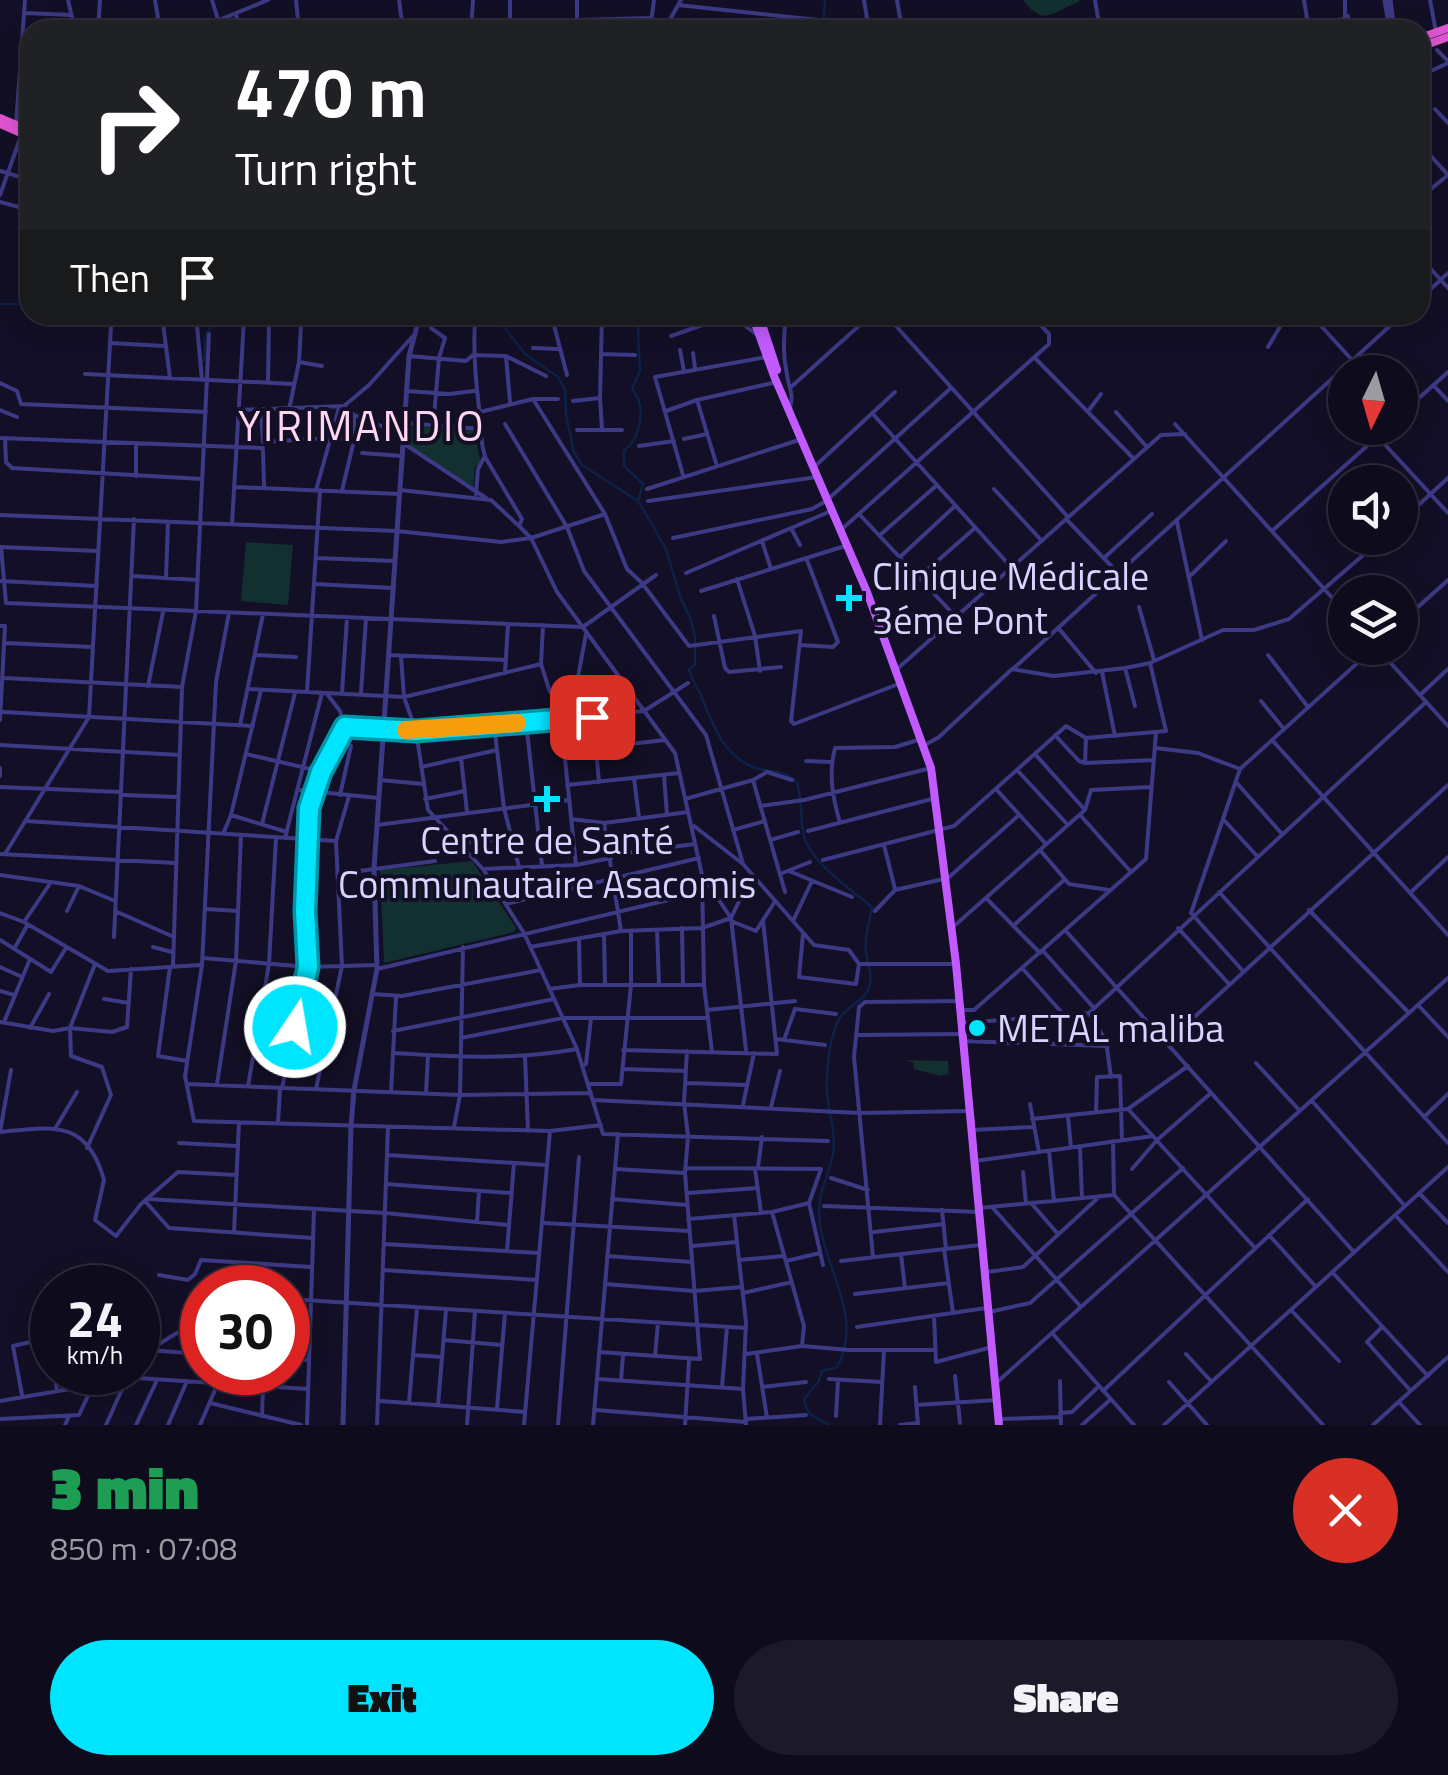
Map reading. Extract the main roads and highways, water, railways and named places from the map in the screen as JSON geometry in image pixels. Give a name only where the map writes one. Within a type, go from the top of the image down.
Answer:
[{"type":"main road","points":[[758,325],[932,768],[953,927],[998,1422]]},
{"type":"main road","points":[[759,325],[789,409]]},
{"type":"waterway","points":[[822,20],[825,0]]},
{"type":"waterway","points":[[0,304],[20,304]]},
{"type":"waterway","points":[[204,361],[206,333],[213,325]]},
{"type":"waterway","points":[[503,325],[525,354],[558,377],[565,390],[574,452],[582,465],[638,501],[666,549],[695,637],[695,665],[689,669],[721,739],[743,762],[782,773],[797,783],[809,848],[834,876],[872,907],[866,935],[870,986],[837,1023],[828,1066],[834,1145],[819,1212],[847,1328],[845,1348],[837,1367],[822,1371],[804,1399],[810,1413],[830,1425]]},
{"type":"waterway","points":[[638,501],[643,484],[624,466],[624,451],[635,438],[640,421],[641,412],[632,389],[640,371],[639,325]]},
{"type":"place","name":"Clinique Médicale 3éme Pont","points":[[849,598]]},
{"type":"place","name":"Centre de Santé Communautaire Asacomis","points":[[547,799]]},
{"type":"place","name":"METAL maliba","points":[[977,1028]]},
{"type":"district","name":"YIRIMANDIO","points":[[362,425]]}]
